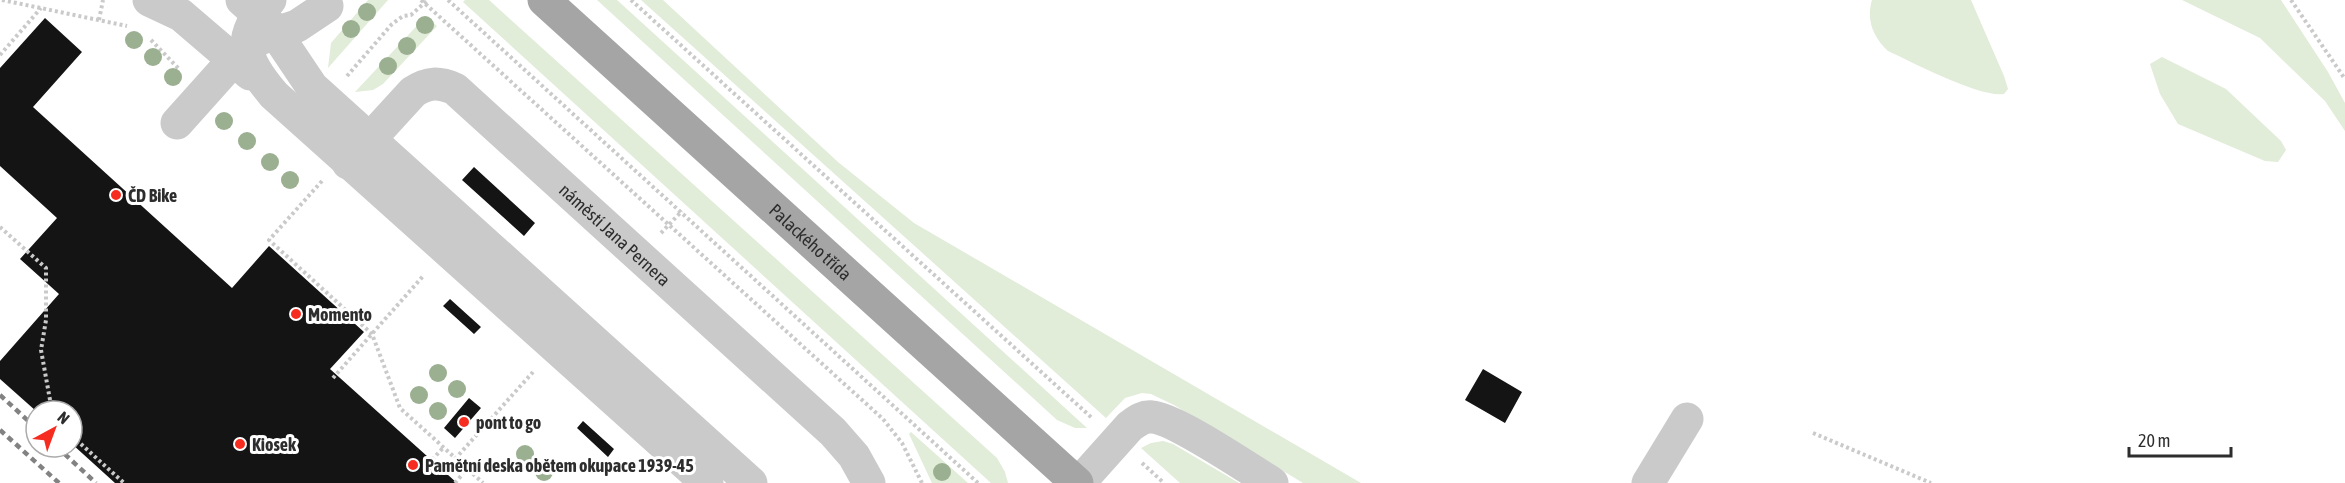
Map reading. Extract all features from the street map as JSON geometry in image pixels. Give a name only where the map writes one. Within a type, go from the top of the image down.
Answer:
[{"type":"main road","name":"Palackého třída","points":[[544,0],[1066,480]]},
{"type":"lane","points":[[149,0],[182,15],[260,36],[314,89]]},
{"type":"lane","points":[[177,123],[260,36],[297,26],[325,9]]},
{"type":"lane","points":[[325,9],[299,48],[297,58],[347,161],[751,483]]},
{"type":"lane","points":[[260,36],[274,95],[707,483]]},
{"type":"lane","name":"náměstí Jana Pernera","points":[[347,161],[405,99],[424,85],[445,84],[455,89],[833,432],[854,456],[869,483]]},
{"type":"lane","points":[[1066,480],[1140,419],[1158,418],[1182,429],[1272,483]]},
{"type":"lane","points":[[1648,483],[1687,419]]},
{"type":"path","points":[[2,0],[99,20],[103,0]]},
{"type":"path","points":[[448,0],[978,483]]},
{"type":"path","points":[[631,0],[1164,483]]},
{"type":"path","points":[[2291,0],[2345,79]]},
{"type":"path","points":[[314,89],[392,24],[403,16],[411,15],[425,1],[883,419],[902,442],[922,483]]},
{"type":"path","points":[[0,55],[41,8]]},
{"type":"path","points":[[347,161],[269,240],[318,288],[372,334],[400,408],[483,483]]},
{"type":"path","points":[[0,227],[46,268],[46,320],[40,350],[50,399]]},
{"type":"path","points":[[333,378],[427,273]]},
{"type":"path","points":[[455,459],[556,347]]},
{"type":"path","points":[[1813,433],[1931,483]]},
{"type":"path","points":[[84,447],[124,483]]},
{"type":"path","points":[[428,464],[443,448]]},
{"type":"path","points":[[455,483],[467,469]]},
{"type":"green space","points":[[368,0],[388,0],[328,68],[331,43]]},
{"type":"green space","points":[[465,0],[489,0],[997,458],[1008,483],[991,483],[463,2]]},
{"type":"green space","points":[[597,0],[617,0],[1087,428],[1075,428],[1057,420]]},
{"type":"green space","points":[[641,0],[663,0],[838,162],[914,223],[1361,483],[1303,483],[1174,405],[1151,394],[1142,393],[1125,398],[1106,418]]},
{"type":"green space","points":[[1872,0],[1971,0],[2008,89],[2004,94],[1979,91],[1888,51],[1878,40],[1872,28],[1870,7]]},
{"type":"green space","points":[[2182,0],[2281,0],[2328,72],[2345,103],[2345,131],[2325,101],[2260,38]]},
{"type":"green space","points":[[426,16],[437,26],[383,84],[373,90],[355,92]]},
{"type":"green space","points":[[2162,57],[2226,89],[2281,141],[2286,150],[2278,162],[2265,161],[2178,124],[2160,94],[2150,64]]},
{"type":"green space","points":[[911,432],[968,483],[932,483],[909,434]]},
{"type":"green space","points":[[1163,441],[1173,444],[1239,483],[1180,483],[1141,448]]},
{"type":"building","points":[[45,18],[82,52],[33,107],[232,288],[269,246],[364,332],[330,369],[457,483],[115,483],[84,455],[84,399],[24,400],[0,379],[0,361],[59,294],[20,259],[57,218],[0,166],[0,68]]},
{"type":"building","points":[[474,167],[535,223],[524,236],[462,180]]},
{"type":"building","points":[[450,299],[481,327],[474,334],[443,306]]},
{"type":"building","points":[[1483,369],[1522,392],[1505,423],[1465,400]]},
{"type":"building","points":[[469,398],[481,408],[455,438],[444,428]]},
{"type":"building","points":[[583,421],[614,449],[608,457],[577,428]]},
{"type":"railway","points":[[0,395],[24,417]]},
{"type":"railway","points":[[0,430],[59,483]]},
{"type":"railway","points":[[70,459],[96,483]]},
{"type":"place","name":"ČD Bike","points":[[116,195]]},
{"type":"place","name":"Momento","points":[[296,314]]},
{"type":"place","name":"pont to go","points":[[464,422]]},
{"type":"place","name":"Kiosek","points":[[240,444]]},
{"type":"place","name":"Pamětní deska obětem okupace 1939-45","points":[[413,465]]}]
